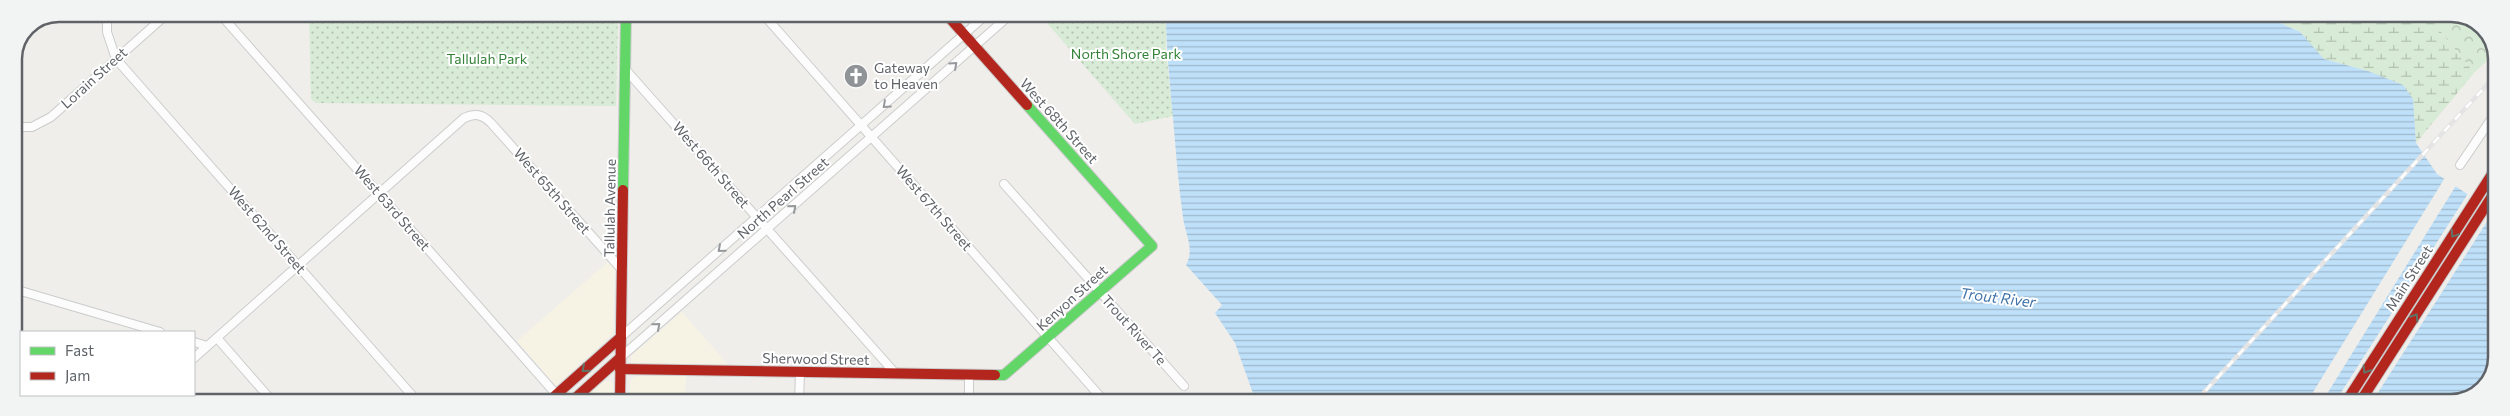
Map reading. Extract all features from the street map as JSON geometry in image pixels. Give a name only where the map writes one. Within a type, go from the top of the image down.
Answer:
[{"type":"street","points":[[107,23],[107,32],[116,59]]},
{"type":"street","name":"Lorain Street","points":[[23,128],[32,127],[51,117],[157,23]]},
{"type":"street","name":"West 63rd Street","points":[[228,23],[556,393]]},
{"type":"street","name":"Tallulah Avenue","points":[[620,393],[626,23]]},
{"type":"street","name":"West 67th Street","points":[[771,23],[1097,393]]},
{"type":"street","name":"West 68th Street","points":[[954,23],[1152,246]]},
{"type":"street","name":"North Pearl Street","points":[[565,393],[621,337],[977,23]]},
{"type":"street","name":"North Pearl Street","points":[[581,393],[1001,23]]},
{"type":"street","name":"West 62nd Street","points":[[116,59],[410,393]]},
{"type":"street","name":"West 66th Street","points":[[625,69],[896,374]]},
{"type":"street","name":"West 65th Street","points":[[380,194],[464,118],[478,114],[491,122],[623,271]]},
{"type":"street","points":[[2460,165],[2487,125]]},
{"type":"street","name":"Main Street","points":[[2351,394],[2487,182]]},
{"type":"street","name":"Trout River Te","points":[[1004,184],[1184,386]]},
{"type":"street","points":[[195,357],[380,194]]},
{"type":"street","name":"Main Street","points":[[2365,394],[2487,204]]},
{"type":"street","name":"Kenyon Street","points":[[1010,371],[1152,246]]},
{"type":"street","points":[[23,292],[157,331]]},
{"type":"street","points":[[216,338],[265,393]]},
{"type":"street","points":[[195,342],[207,346]]},
{"type":"street","name":"Sherwood Street","points":[[620,369],[969,375],[1004,374],[1010,371]]},
{"type":"street","points":[[799,393],[800,372]]},
{"type":"street","points":[[969,375],[969,393]]},
{"type":"shaded area","points":[[608,262],[615,269],[613,334],[556,386],[517,341]]},
{"type":"shaded area","points":[[682,312],[730,367],[638,365],[631,363],[631,356]]},
{"type":"shaded area","points":[[637,376],[686,376],[685,393],[630,393],[630,381]]},
{"type":"shaded area","points":[[605,381],[610,381],[613,384],[613,393],[590,393]]},
{"type":"green space","name":"Tallulah Park","points":[[309,23],[618,23],[616,106],[316,103],[311,99]]},
{"type":"green space","name":"North Shore Park","points":[[1047,23],[1166,23],[1166,52],[1173,116],[1135,124]]},
{"type":"green space","points":[[2280,23],[2301,23],[2300,32]]},
{"type":"green space","points":[[2301,23],[2434,23],[2474,73],[2416,143],[2413,99],[2368,71],[2323,59],[2300,32]]},
{"type":"green space","points":[[2434,23],[2462,24],[2477,33],[2484,43],[2487,61],[2474,73]]},
{"type":"water","name":"Trout River","points":[[1166,23],[2280,23],[2300,32],[2324,59],[2368,71],[2403,85],[2413,99],[2416,143],[2437,174],[2487,207],[2486,366],[2480,379],[2469,389],[2450,394],[1253,394],[1235,343],[1215,313],[1222,305],[1186,265],[1189,259],[1190,247],[1183,217],[1178,180]]},
{"type":"pier","points":[[2446,176],[2457,184],[2327,394],[2312,394]]},
{"type":"pier","points":[[2469,192],[2487,204],[2487,222],[2377,394],[2340,394]]},
{"type":"railway","points":[[2202,394],[2487,85]]},
{"type":"traffic: fast","points":[[623,190],[626,23]]},
{"type":"traffic: fast","points":[[995,375],[1004,375],[1152,246],[1027,105]]},
{"type":"traffic: jam","points":[[954,23],[1027,105]]},
{"type":"traffic: jam","points":[[2351,394],[2487,182]]},
{"type":"traffic: jam","points":[[620,393],[623,190]]},
{"type":"traffic: jam","points":[[2365,394],[2487,204]]},
{"type":"traffic: jam","points":[[558,393],[621,337]]},
{"type":"traffic: jam","points":[[581,393],[620,358]]},
{"type":"traffic: jam","points":[[620,369],[995,375]]},
{"type":"place","name":"Gateway to Heaven","points":[[856,76]]}]
